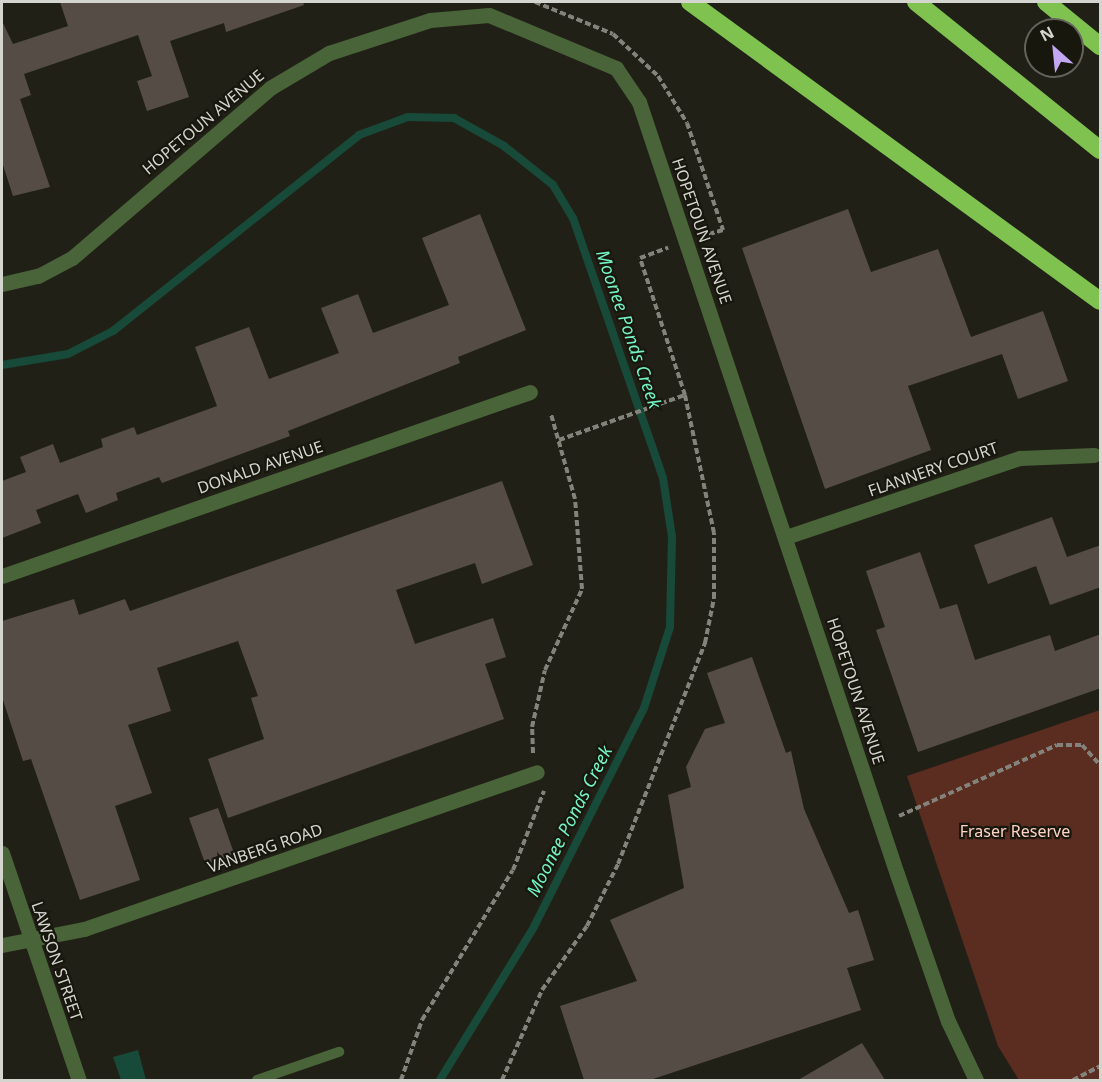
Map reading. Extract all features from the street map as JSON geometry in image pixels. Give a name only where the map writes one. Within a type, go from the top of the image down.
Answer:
[{"type":"highway","points":[[690,2],[1101,301]]},
{"type":"highway","points":[[916,2],[1101,150]]},
{"type":"highway","points":[[1046,2],[1101,46]]},
{"type":"street","name":"HOPETOUN AVENUE","points":[[2,284],[38,276],[72,258],[300,66],[430,20],[489,15],[519,24],[596,55],[629,81],[786,537],[948,1021],[976,1080]]},
{"type":"street","name":"DONALD AVENUE","points":[[2,576],[530,392]]},
{"type":"street","name":"FLANNERY COURT","points":[[786,537],[1020,458],[1095,455]]},
{"type":"street","name":"VANBERG ROAD","points":[[2,945],[84,929],[537,772]]},
{"type":"street","name":"LAWSON STREET","points":[[2,853],[79,1080]]},
{"type":"lane","points":[[257,1080],[339,1052]]},
{"type":"path","points":[[502,1080],[542,990],[587,926],[618,864],[705,644],[714,598],[714,533],[685,395]]},
{"type":"path","points":[[559,440],[667,404]]},
{"type":"path","points":[[401,1080],[422,1020],[513,870],[547,796],[537,772],[532,727],[543,681],[582,589],[575,499],[551,414]]},
{"type":"path","points":[[882,825],[935,796],[1057,745],[1082,745],[1101,765]]},
{"type":"path","points":[[1073,1080],[1101,1066]]},
{"type":"green space","name":"Fraser Reserve","points":[[1100,710],[1100,1080],[1019,1080],[998,1046],[907,776]]},
{"type":"shaded area","points":[[138,1050],[146,1080],[121,1080],[113,1057]]},
{"type":"building","points":[[60,2],[303,2],[304,5],[226,32],[224,23],[170,41],[189,97],[147,111],[137,81],[152,76],[138,35],[24,74],[31,95],[20,99],[50,187],[13,196],[2,162],[2,21],[13,44],[68,26]]},
{"type":"building","points":[[848,209],[871,272],[938,249],[971,337],[1043,311],[1068,381],[1018,399],[1002,354],[908,386],[931,450],[825,489],[742,248]]},
{"type":"building","points":[[480,214],[526,330],[458,357],[460,363],[288,431],[290,436],[162,483],[159,477],[116,493],[118,500],[86,513],[78,494],[36,510],[41,523],[2,538],[2,481],[26,472],[20,457],[53,444],[60,463],[103,447],[101,439],[134,427],[137,435],[217,406],[195,347],[249,327],[269,379],[339,353],[321,308],[358,294],[373,333],[449,305],[422,238]]},
{"type":"building","points":[[502,481],[533,565],[482,584],[475,563],[396,590],[415,644],[493,618],[506,657],[485,664],[504,719],[228,818],[208,759],[264,739],[251,698],[258,696],[238,641],[157,668],[171,711],[128,725],[152,793],[115,806],[140,880],[80,900],[31,759],[23,761],[2,697],[2,621],[74,599],[79,615],[125,599],[130,611]]},
{"type":"building","points":[[1052,517],[1067,557],[1101,545],[1101,587],[1050,605],[1036,566],[988,584],[974,545]]},
{"type":"building","points":[[920,552],[940,609],[957,604],[975,660],[1050,635],[1055,651],[1101,634],[1101,688],[918,752],[876,630],[885,627],[866,571]]},
{"type":"building","points":[[752,657],[786,753],[791,751],[804,809],[849,913],[858,910],[874,960],[847,968],[861,1010],[650,1080],[584,1080],[560,1006],[637,981],[610,920],[684,888],[668,795],[691,787],[686,767],[705,729],[725,723],[707,673]]},
{"type":"building","points":[[218,808],[235,856],[206,866],[189,818]]},
{"type":"building","points":[[862,1043],[885,1080],[798,1080]]},
{"type":"waterway","name":"Moonee Ponds Creek","points":[[2,365],[68,354],[113,331],[359,135],[408,117],[454,118],[504,146],[553,185],[573,218],[663,478],[672,537],[670,627],[644,708],[534,927],[440,1080]]}]
